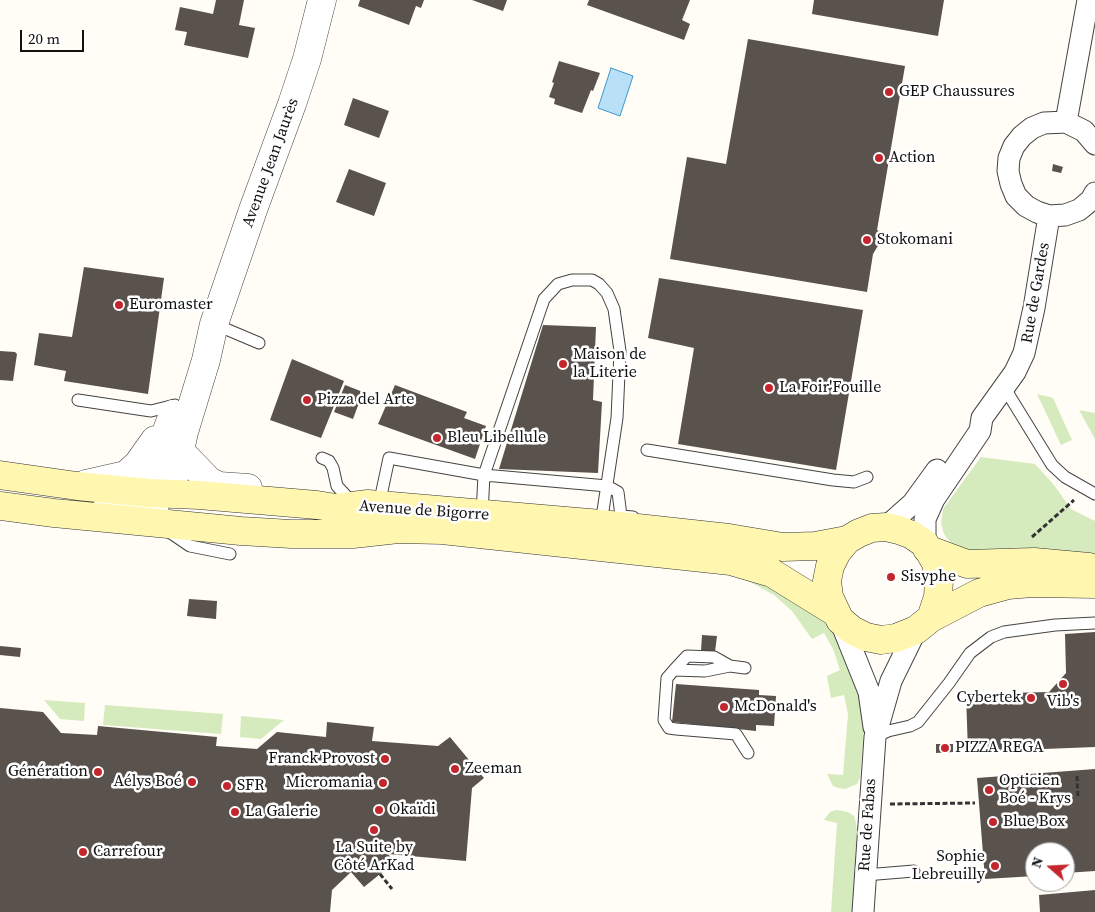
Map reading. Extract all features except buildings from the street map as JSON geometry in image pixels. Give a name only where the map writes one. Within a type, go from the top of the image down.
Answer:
[{"type":"main road","name":"Avenue de Bigorre","points":[[0,475],[72,490],[156,503],[291,534],[352,534],[398,529],[442,530],[731,561],[772,573],[838,616]]},
{"type":"main road","points":[[0,484],[72,490]]},
{"type":"main road","name":"Avenue de Bigorre","points":[[0,506],[156,503],[358,504],[601,524],[783,546],[815,546],[847,540]]},
{"type":"main road","points":[[1095,567],[1034,562],[967,564],[926,547],[912,535],[886,527],[872,528],[847,540],[837,552],[830,566],[827,581],[829,597],[838,616],[852,630],[866,637],[881,640],[896,638],[979,593],[1008,585],[1032,583],[1095,584]]},
{"type":"main road","points":[[923,624],[938,597],[940,580],[936,564],[926,547]]},
{"type":"street","name":"Avenue Jean Jaurès","points":[[156,503],[172,486],[184,432],[206,360],[214,324],[307,59],[322,0]]},
{"type":"street","points":[[1066,122],[1088,0]]},
{"type":"street","points":[[1095,144],[1084,131],[1066,122],[1044,123],[1032,128],[1022,136],[1014,146],[1009,158],[1009,178],[1016,196],[1031,209],[1050,216],[1065,215],[1079,210],[1091,200],[1095,193]]},
{"type":"street","name":"Rue de Gardes","points":[[886,527],[913,503],[968,426],[982,418],[1015,372],[1024,353],[1031,325],[1050,216]]},
{"type":"street","name":"Avenue Jean Jaurès","points":[[156,503],[150,477],[186,378],[214,324]]},
{"type":"street","points":[[72,490],[126,475],[143,458],[175,409]]},
{"type":"street","name":"Rue de Gardes","points":[[926,547],[925,519],[934,499],[980,431],[982,418]]},
{"type":"street","points":[[180,451],[209,481],[219,486],[358,504]]},
{"type":"street","points":[[0,497],[131,512],[156,503]]},
{"type":"street","name":"Rue de Fabas","points":[[838,616],[869,692],[875,737],[862,912]]},
{"type":"street","name":"Rue de Fabas","points":[[875,737],[891,681],[923,624]]},
{"type":"lane","points":[[482,514],[484,475],[544,300],[558,284],[572,280],[592,280],[599,284],[607,293],[614,309],[620,351],[617,418],[601,524]]},
{"type":"lane","points":[[214,324],[260,343]]},
{"type":"lane","points":[[1004,387],[1052,465],[1065,477],[1095,494]]},
{"type":"lane","points":[[78,400],[151,411],[175,409]]},
{"type":"lane","points":[[647,450],[833,480],[854,482],[867,477]]},
{"type":"lane","points":[[322,458],[329,461],[333,468],[337,486],[358,504],[389,458],[484,475],[607,486],[618,492],[621,516],[702,526],[729,538]]},
{"type":"lane","points":[[156,503],[166,531],[190,546],[230,554]]},
{"type":"lane","points":[[1064,583],[1095,588]]},
{"type":"lane","points":[[875,737],[918,722],[970,653],[991,637],[1004,632],[1056,625],[1095,623]]},
{"type":"lane","points":[[745,668],[730,666],[705,671],[674,670],[667,678],[664,720],[669,728],[736,734],[748,753]]},
{"type":"lane","points":[[865,875],[914,871]]},
{"type":"path","points":[[1028,540],[1069,506],[1084,488]]},
{"type":"path","points":[[1077,776],[1078,798]]},
{"type":"path","points":[[884,804],[975,803]]},
{"type":"path","points":[[380,874],[392,889]]},
{"type":"green space","points":[[1037,394],[1053,398],[1072,440],[1061,445]]},
{"type":"green space","points":[[1079,410],[1095,413],[1095,439]]},
{"type":"green space","points":[[981,457],[1035,464],[1054,485],[1071,509],[1095,521],[1095,560],[964,552],[953,546],[944,534],[941,523],[943,509]]},
{"type":"green space","points":[[740,570],[802,599],[828,625],[849,661],[865,715],[860,778],[857,784],[845,789],[838,788],[833,786],[827,774],[843,775],[848,714],[844,695],[831,698],[827,676],[840,670],[833,649],[824,633],[812,639],[792,611],[774,595],[739,576]]},
{"type":"green space","points":[[44,700],[85,703],[84,721],[60,719]]},
{"type":"green space","points":[[105,705],[223,714],[221,734],[103,725]]},
{"type":"green space","points":[[241,716],[284,720],[261,739],[240,737]]},
{"type":"green space","points":[[836,810],[848,812],[854,816],[856,823],[852,912],[831,912],[837,823],[824,820],[830,812]]},
{"type":"water","points":[[611,68],[633,76],[620,116],[598,108]]},
{"type":"place","name":"GEP Chaussures","points":[[889,92]]},
{"type":"place","name":"Action","points":[[879,158]]},
{"type":"place","name":"Stokomani","points":[[867,240]]},
{"type":"place","name":"Euromaster","points":[[119,305]]},
{"type":"place","name":"Maison de la Literie","points":[[563,364]]},
{"type":"place","name":"La Foir'Fouille","points":[[769,388]]},
{"type":"place","name":"Pizza del Arte","points":[[307,400]]},
{"type":"place","name":"Bleu Libellule","points":[[437,438]]},
{"type":"place","name":"Sisyphe","points":[[891,577]]},
{"type":"place","name":"Vib's","points":[[1063,684]]},
{"type":"place","name":"Cybertek","points":[[1031,698]]},
{"type":"place","name":"McDonald's","points":[[724,707]]},
{"type":"place","name":"PIZZA REGA","points":[[945,748]]},
{"type":"place","name":"Franck Provost","points":[[385,759]]},
{"type":"place","name":"Zeeman","points":[[455,769]]},
{"type":"place","name":"Génération","points":[[98,772]]},
{"type":"place","name":"Aélys Boé","points":[[192,782]]},
{"type":"place","name":"Micromania","points":[[383,783]]},
{"type":"place","name":"SFR","points":[[227,786]]},
{"type":"place","name":"Opticien Boé - Krys","points":[[989,790]]},
{"type":"place","name":"Okaïdi","points":[[379,810]]},
{"type":"place","name":"La Galerie","points":[[235,812]]},
{"type":"place","name":"Blue Box","points":[[993,822]]},
{"type":"place","name":"La Suite by Côté ArKad","points":[[374,830]]},
{"type":"place","name":"Carrefour","points":[[83,852]]},
{"type":"place","name":"Sophie Lebreuilly","points":[[995,866]]}]
